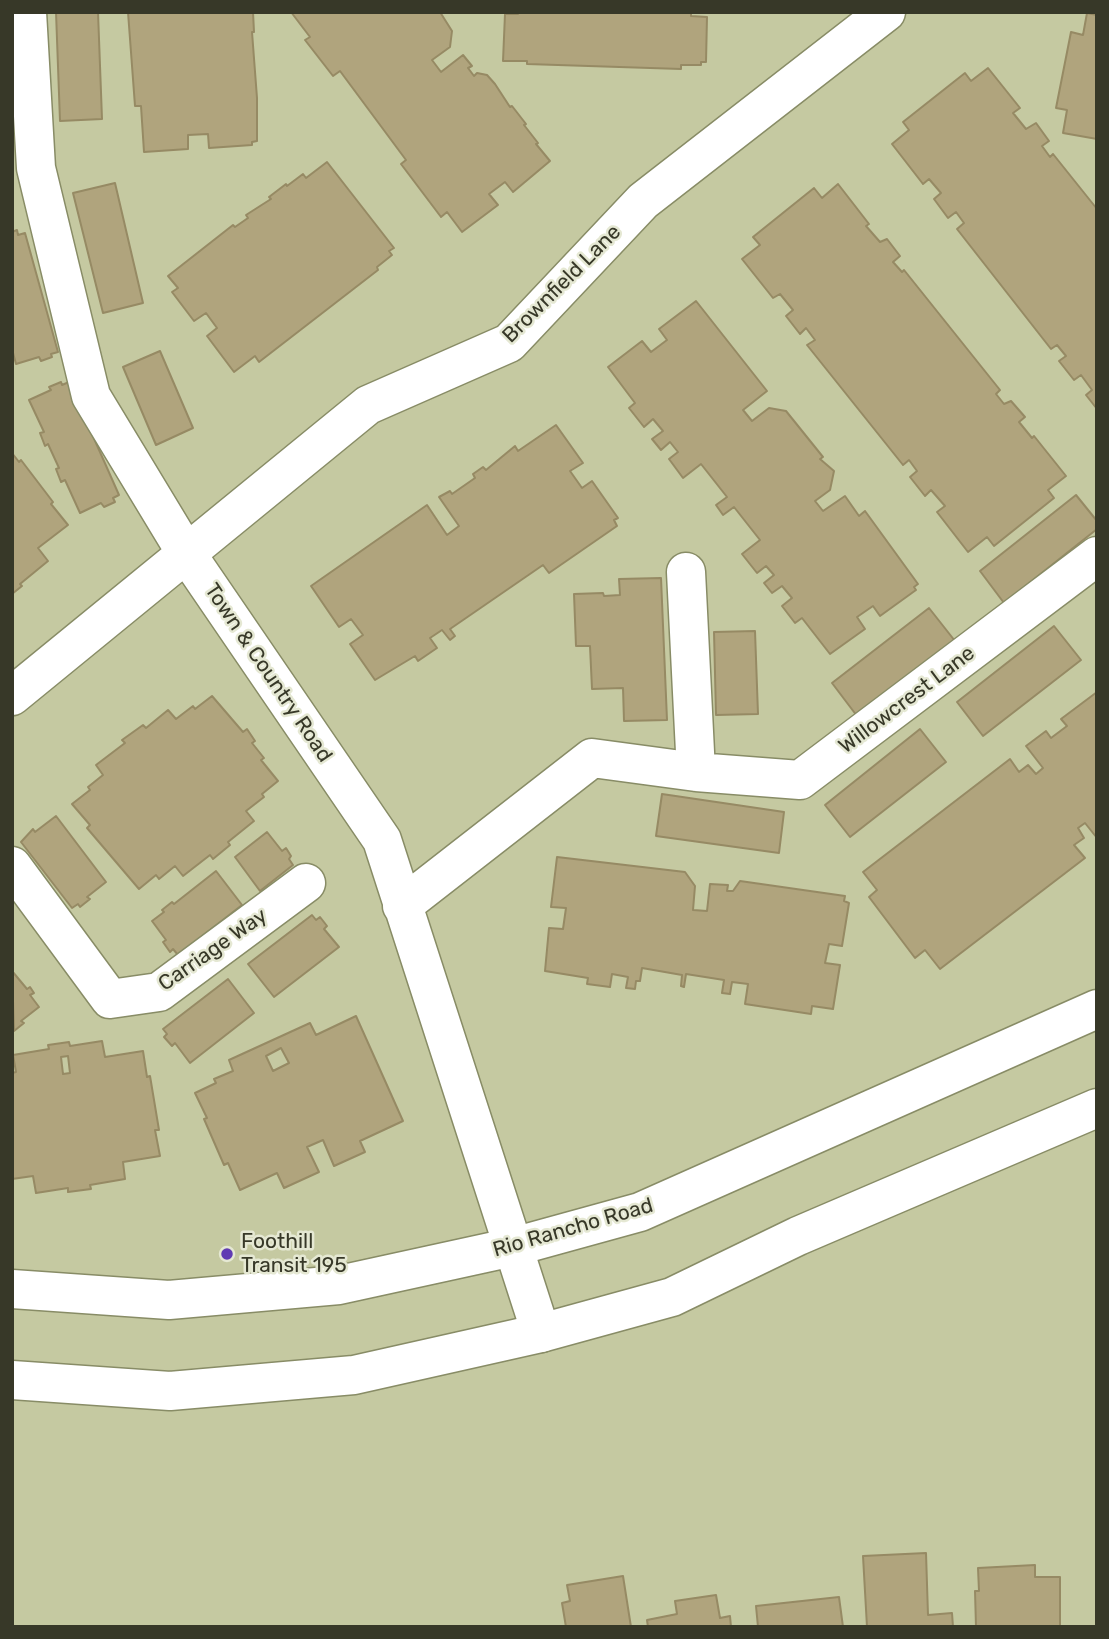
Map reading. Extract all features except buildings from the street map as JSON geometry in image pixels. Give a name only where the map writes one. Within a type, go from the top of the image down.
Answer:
[{"type":"street","name":"Town & Country Road","points":[[27,12],[36,168],[91,396],[186,553],[382,840],[541,1333]]},
{"type":"street","name":"Brownfield Lane","points":[[186,553],[368,405],[509,343],[643,201],[886,12]]},
{"type":"street","points":[[12,696],[186,553]]},
{"type":"street","name":"Willowcrest Lane","points":[[402,906],[592,758],[696,772],[800,780],[1097,556]]},
{"type":"street","points":[[686,572],[696,772]]},
{"type":"street","name":"Carriage Way","points":[[12,866],[110,999],[159,992],[306,883]]},
{"type":"street","name":"Rio Rancho Road","points":[[12,1289],[183,1299],[339,1285],[513,1247],[640,1212],[1097,1009]]},
{"type":"street","points":[[12,1380],[170,1391],[210,1388],[354,1375],[541,1333],[673,1297],[798,1236],[1097,1108]]},
{"type":"place","name":"Foothill Transit 195","points":[[227,1254]]}]
